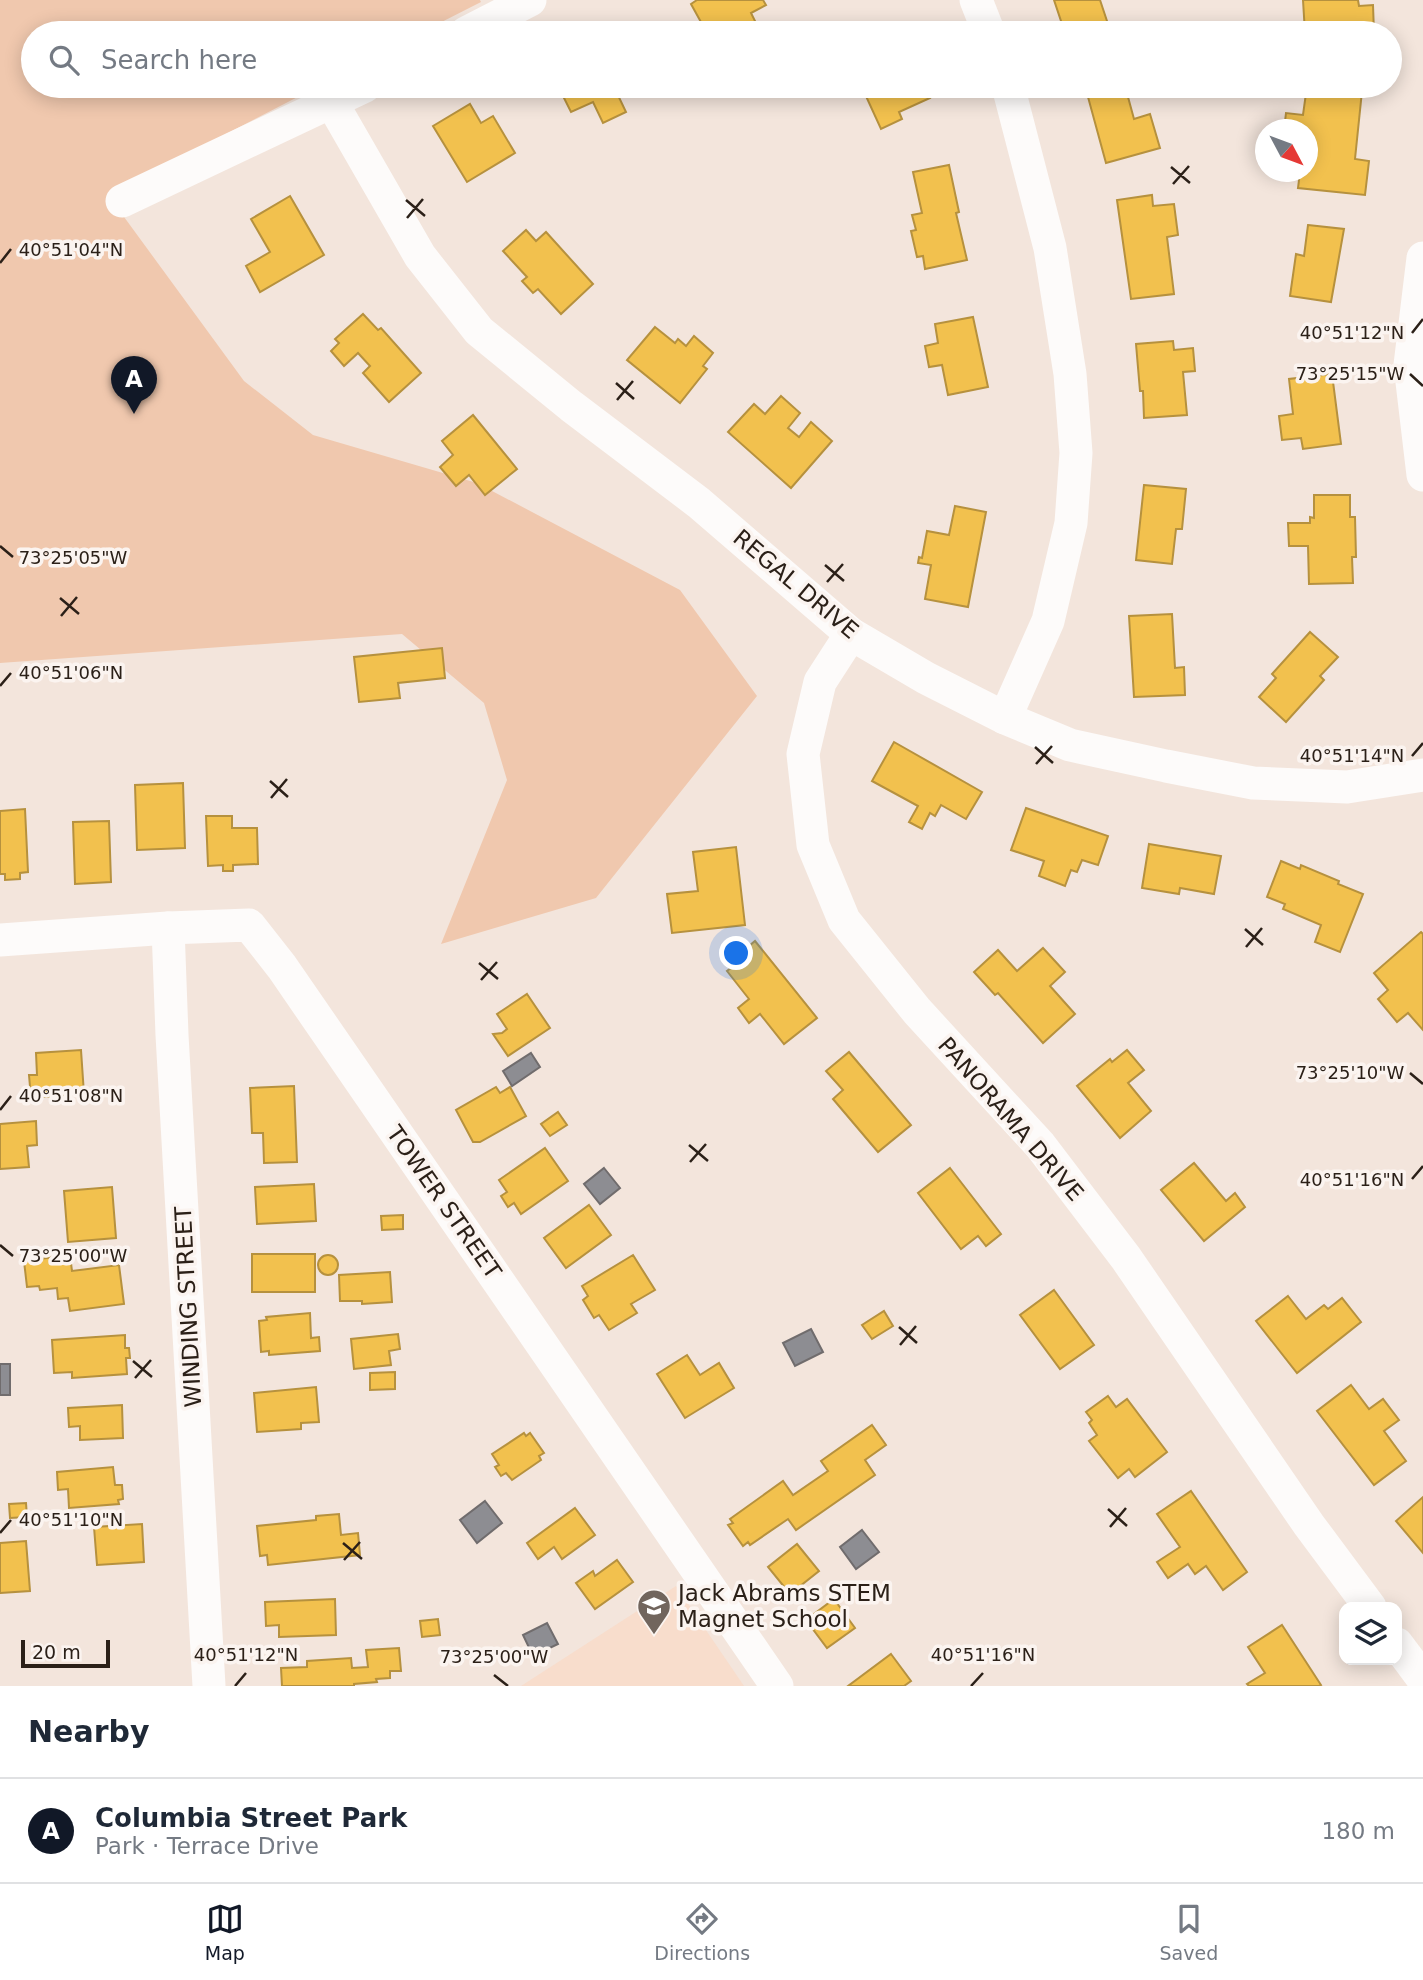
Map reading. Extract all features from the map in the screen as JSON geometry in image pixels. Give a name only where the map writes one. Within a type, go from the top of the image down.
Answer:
[{"type":"street","points":[[489,21],[530,0]]},
{"type":"street","points":[[976,0],[984,21]]},
{"type":"street","points":[[122,201],[342,98]]},
{"type":"street","points":[[1005,718],[1048,621],[1070,523],[1076,453],[1070,374],[1050,248],[1011,98]]},
{"type":"street","name":"REGAL DRIVE","points":[[332,103],[420,257],[479,331],[571,407],[699,503],[851,634],[926,678],[1005,718],[1070,745],[1253,783],[1346,787],[1423,775]]},
{"type":"street","points":[[1423,258],[1417,365],[1423,475]]},
{"type":"street","name":"PANORAMA DRIVE","points":[[851,634],[820,682],[803,754],[813,845],[844,920],[917,1011],[1056,1165],[1126,1258],[1309,1525],[1366,1602]]},
{"type":"street","name":"TOWER STREET","points":[[0,940],[248,925],[280,964],[777,1686]]},
{"type":"street","name":"WINDING STREET","points":[[168,928],[209,1686]]},
{"type":"street","points":[[1402,1650],[1423,1679]]},
{"type":"shaded area","points":[[0,0],[480,0],[481,2],[444,21],[21,21],[21,98],[296,98],[108,195],[244,381],[313,435],[477,483],[680,590],[757,696],[596,898],[441,944],[507,780],[484,703],[402,634],[0,663]]},
{"type":"shaded area","name":"Jack Abrams STEM Magnet School","points":[[676,1586],[744,1686],[521,1686]]},
{"type":"building: Homes","points":[[697,0],[763,0],[766,5],[751,13],[755,21],[700,21],[691,4]]},
{"type":"building: Homes","points":[[1054,0],[1100,0],[1107,21],[1061,21]]},
{"type":"building: Homes","points":[[1303,0],[1358,0],[1359,6],[1373,5],[1374,21],[1304,21]]},
{"type":"building: Homes","points":[[564,98],[619,98],[626,112],[603,123],[593,102],[571,112]]},
{"type":"building: Homes","points":[[867,98],[930,98],[899,112],[902,119],[881,129]]},
{"type":"building: Homes","points":[[1088,98],[1128,98],[1134,119],[1150,114],[1160,148],[1106,163]]},
{"type":"building: Homes","points":[[1305,98],[1361,98],[1355,159],[1369,161],[1365,195],[1298,188],[1299,182],[1318,182],[1318,119],[1285,119],[1286,113],[1303,115]]},
{"type":"building: Homes","points":[[470,104],[481,123],[493,116],[515,153],[467,182],[433,126]]},
{"type":"building: Homes","points":[[949,165],[967,260],[925,269],[923,256],[917,257],[911,231],[916,230],[912,215],[922,213],[913,172]]},
{"type":"building: Homes","points":[[1152,195],[1153,206],[1174,204],[1178,235],[1167,237],[1174,294],[1131,299],[1117,200]]},
{"type":"building: Homes","points":[[290,196],[324,255],[260,292],[246,266],[270,252],[251,219]]},
{"type":"building: Homes","points":[[1308,225],[1344,229],[1331,302],[1290,296],[1296,254],[1304,256]]},
{"type":"building: Homes","points":[[526,230],[536,241],[546,232],[593,284],[561,314],[538,289],[533,293],[522,281],[527,277],[503,251]]},
{"type":"building: Homes","points":[[363,314],[378,330],[381,328],[421,373],[389,402],[363,373],[370,366],[358,353],[344,366],[331,351],[339,343],[335,339]]},
{"type":"building: Homes","points":[[973,317],[988,387],[948,395],[942,365],[929,367],[925,346],[938,343],[935,324]]},
{"type":"building: Homes","points":[[655,327],[675,343],[678,339],[686,346],[694,336],[713,353],[703,366],[707,369],[680,403],[627,360]]},
{"type":"building: Homes","points":[[1173,341],[1174,350],[1193,348],[1195,371],[1183,372],[1187,415],[1144,418],[1136,344]]},
{"type":"building: Homes","points":[[1332,374],[1341,444],[1303,449],[1301,438],[1282,440],[1279,416],[1293,414],[1289,379]]},
{"type":"building: Homes","points":[[781,396],[800,413],[788,428],[799,437],[811,422],[832,441],[791,488],[728,432],[754,404],[765,414]]},
{"type":"building: Homes","points":[[473,415],[517,469],[485,495],[469,475],[456,486],[440,467],[453,455],[442,441]]},
{"type":"building: Homes","points":[[1144,485],[1186,489],[1182,529],[1176,529],[1172,564],[1136,560]]},
{"type":"building: Homes","points":[[1314,495],[1350,495],[1350,517],[1355,517],[1356,557],[1352,557],[1353,583],[1309,584],[1308,546],[1289,546],[1288,523],[1310,523],[1310,517],[1314,518]]},
{"type":"building: Homes","points":[[955,506],[986,512],[968,607],[925,599],[931,565],[918,563],[919,557],[922,558],[927,531],[949,535]]},
{"type":"building: Homes","points":[[1172,614],[1175,668],[1184,667],[1185,695],[1134,697],[1129,616]]},
{"type":"building: Homes","points":[[1310,632],[1338,657],[1320,676],[1324,680],[1286,722],[1259,697],[1276,678],[1272,674]]},
{"type":"building: Homes","points":[[442,648],[445,678],[398,683],[400,698],[359,702],[354,657]]},
{"type":"building: Homes","points":[[894,742],[982,792],[966,819],[941,805],[935,816],[930,813],[922,829],[909,822],[918,806],[872,781]]},
{"type":"building: Homes","points":[[183,783],[185,848],[137,850],[135,785]]},
{"type":"building: Homes","points":[[1026,808],[1108,836],[1098,865],[1082,860],[1077,872],[1071,870],[1065,886],[1039,876],[1044,861],[1011,850]]},
{"type":"building: Homes","points":[[25,809],[28,872],[20,873],[20,879],[5,880],[5,874],[0,874],[0,811]]},
{"type":"building: Homes","points":[[206,816],[232,816],[232,828],[257,828],[258,864],[233,865],[233,871],[223,871],[223,865],[208,866]]},
{"type":"building: Homes","points":[[109,821],[111,882],[75,884],[73,822]]},
{"type":"building: Homes","points":[[1149,844],[1221,856],[1214,894],[1180,888],[1179,894],[1142,888]]},
{"type":"building: Homes","points":[[736,847],[745,925],[672,933],[667,894],[698,891],[693,852]]},
{"type":"building: Homes","points":[[1281,861],[1300,869],[1301,865],[1363,894],[1340,952],[1315,942],[1321,925],[1283,909],[1285,904],[1267,897]]},
{"type":"building: Homes","points":[[1421,932],[1423,1030],[1408,1013],[1397,1022],[1378,999],[1388,990],[1374,973]]},
{"type":"building: Homes","points":[[755,941],[817,1018],[784,1044],[760,1014],[749,1023],[738,1008],[749,999],[727,971],[739,962],[736,957]]},
{"type":"building: Homes","points":[[1043,948],[1065,972],[1050,986],[1075,1014],[1043,1043],[998,993],[995,995],[974,972],[998,950],[1017,971]]},
{"type":"building: Homes","points":[[527,994],[550,1028],[508,1056],[493,1034],[507,1029],[497,1014]]},
{"type":"building: Homes","points":[[81,1050],[84,1094],[31,1098],[29,1075],[37,1075],[36,1053]]},
{"type":"building: Homes","points":[[1127,1050],[1144,1070],[1128,1083],[1151,1111],[1120,1138],[1077,1086],[1110,1059],[1112,1062]]},
{"type":"building: Homes","points":[[849,1052],[911,1125],[878,1152],[833,1099],[843,1090],[826,1071]]},
{"type":"building: Homes","points":[[294,1086],[297,1162],[264,1163],[263,1133],[252,1133],[250,1088]]},
{"type":"building: Homes","points":[[496,1087],[500,1093],[510,1087],[526,1116],[480,1142],[473,1142],[456,1110]]},
{"type":"building: Homes","points":[[558,1112],[567,1125],[550,1136],[541,1124]]},
{"type":"building: Homes","points":[[36,1121],[37,1145],[27,1146],[29,1167],[0,1169],[0,1124]]},
{"type":"building: Homes","points":[[545,1148],[568,1181],[521,1214],[514,1203],[508,1207],[501,1196],[507,1192],[499,1180]]},
{"type":"building: Homes","points":[[1194,1163],[1226,1201],[1235,1193],[1245,1207],[1204,1241],[1161,1190]]},
{"type":"building: Homes","points":[[950,1168],[1001,1234],[986,1246],[978,1236],[961,1249],[918,1193]]},
{"type":"building: Homes","points":[[314,1184],[316,1221],[257,1224],[255,1187]]},
{"type":"building: Homes","points":[[112,1187],[116,1238],[68,1242],[64,1191]]},
{"type":"building: Homes","points":[[589,1205],[611,1235],[566,1268],[544,1238]]},
{"type":"building: Homes","points":[[403,1215],[403,1229],[382,1230],[381,1216]]},
{"type":"building: Homes","points":[[252,1254],[315,1254],[315,1292],[252,1292]]},
{"type":"building: Homes","points":[[70,1255],[72,1271],[119,1265],[124,1304],[70,1311],[68,1298],[58,1299],[57,1288],[40,1290],[39,1286],[27,1287],[24,1261]]},
{"type":"building: Homes","points":[[328,1255],[335,1258],[338,1265],[335,1272],[328,1275],[321,1272],[318,1265],[321,1258]]},
{"type":"building: Homes","points":[[633,1255],[655,1290],[631,1304],[637,1313],[609,1330],[599,1315],[594,1318],[583,1300],[588,1296],[582,1286]]},
{"type":"building: Homes","points":[[390,1272],[392,1302],[362,1304],[362,1301],[340,1301],[339,1275]]},
{"type":"building: Homes","points":[[1054,1290],[1094,1345],[1060,1369],[1020,1315]]},
{"type":"building: Homes","points":[[1288,1296],[1306,1319],[1324,1305],[1328,1309],[1342,1298],[1361,1322],[1297,1373],[1256,1321]]},
{"type":"building: Homes","points":[[884,1311],[893,1326],[872,1339],[862,1325]]},
{"type":"building: Homes","points":[[310,1313],[311,1338],[319,1337],[320,1351],[269,1355],[269,1351],[261,1352],[259,1321],[267,1320],[266,1317]]},
{"type":"building: Homes","points":[[398,1334],[400,1349],[389,1351],[391,1365],[354,1369],[351,1339]]},
{"type":"building: Homes","points":[[125,1335],[125,1348],[129,1348],[130,1358],[126,1358],[127,1374],[72,1378],[72,1372],[54,1373],[52,1340]]},
{"type":"building: Homes","points":[[687,1355],[700,1375],[719,1363],[734,1388],[685,1418],[657,1374]]},
{"type":"building: Homes","points":[[395,1372],[395,1389],[370,1390],[370,1373]]},
{"type":"building: Homes","points":[[1351,1385],[1369,1409],[1383,1399],[1399,1420],[1384,1431],[1406,1461],[1374,1485],[1317,1411]]},
{"type":"building: Homes","points":[[316,1387],[319,1422],[301,1423],[301,1429],[257,1432],[254,1393]]},
{"type":"building: Homes","points":[[1108,1396],[1116,1407],[1127,1399],[1167,1452],[1135,1477],[1129,1469],[1118,1478],[1089,1441],[1097,1435],[1086,1412]]},
{"type":"building: Homes","points":[[122,1405],[123,1438],[80,1440],[80,1426],[69,1427],[68,1408]]},
{"type":"building: Homes","points":[[872,1425],[886,1445],[865,1460],[875,1475],[796,1530],[788,1519],[750,1545],[748,1542],[743,1546],[728,1525],[733,1523],[730,1519],[783,1481],[793,1495],[828,1471],[821,1461]]},
{"type":"building: Homes","points":[[524,1433],[526,1436],[530,1433],[544,1453],[539,1456],[541,1460],[512,1480],[506,1473],[501,1476],[495,1467],[499,1465],[492,1454]]},
{"type":"building: Homes","points":[[113,1467],[115,1485],[122,1485],[123,1499],[118,1500],[119,1504],[69,1508],[68,1489],[58,1490],[57,1472]]},
{"type":"building: Homes","points":[[1191,1491],[1247,1572],[1223,1590],[1206,1566],[1195,1574],[1188,1564],[1168,1578],[1157,1562],[1180,1547],[1157,1514]]},
{"type":"building: Homes","points":[[1423,1497],[1423,1553],[1396,1521]]},
{"type":"building: Homes","points":[[26,1503],[27,1517],[10,1518],[9,1504]]},
{"type":"building: Homes","points":[[575,1508],[595,1535],[562,1559],[554,1547],[538,1559],[527,1543]]},
{"type":"building: Homes","points":[[339,1514],[341,1535],[358,1533],[360,1555],[268,1565],[267,1555],[260,1556],[257,1526],[316,1520],[316,1516]]},
{"type":"building: Homes","points":[[142,1524],[144,1562],[97,1565],[94,1527]]},
{"type":"building: Homes","points":[[26,1541],[30,1591],[0,1593],[0,1543]]},
{"type":"building: Homes","points":[[797,1544],[819,1571],[790,1594],[768,1567]]},
{"type":"building: Homes","points":[[617,1560],[633,1582],[595,1609],[576,1583],[593,1571],[595,1576]]},
{"type":"building: Homes","points":[[335,1599],[336,1635],[279,1637],[279,1625],[266,1626],[265,1602]]},
{"type":"building: Homes","points":[[834,1599],[855,1628],[827,1648],[806,1620]]},
{"type":"building: Homes","points":[[438,1619],[440,1635],[422,1637],[420,1621]]},
{"type":"building: Homes","points":[[1282,1625],[1321,1685],[1247,1684],[1265,1673],[1248,1647]]},
{"type":"building: Homes","points":[[399,1648],[401,1671],[390,1671],[390,1678],[354,1686],[282,1686],[281,1668],[307,1667],[307,1661],[351,1658],[352,1668],[368,1667],[366,1650]]},
{"type":"building: Homes","points":[[891,1654],[911,1681],[904,1686],[848,1686]]},
{"type":"building: Industry","points":[[531,1053],[540,1067],[512,1086],[503,1071]]},
{"type":"building: Industry","points":[[604,1168],[620,1188],[600,1204],[584,1184]]},
{"type":"building: Industry","points":[[811,1329],[823,1352],[795,1366],[783,1343]]},
{"type":"building: Industry","points":[[0,1364],[10,1364],[10,1395],[0,1395]]},
{"type":"building: Industry","points":[[485,1501],[502,1523],[477,1543],[460,1520]]},
{"type":"building: Industry","points":[[862,1530],[879,1552],[856,1569],[840,1547]]},
{"type":"building: Industry","points":[[547,1623],[558,1644],[533,1656],[523,1635]]},
{"type":"place","name":"Columbia Street Park","points":[[134,414]]},
{"type":"place","name":"Jack Abrams STEM Magnet School","points":[[654,1636]]}]
